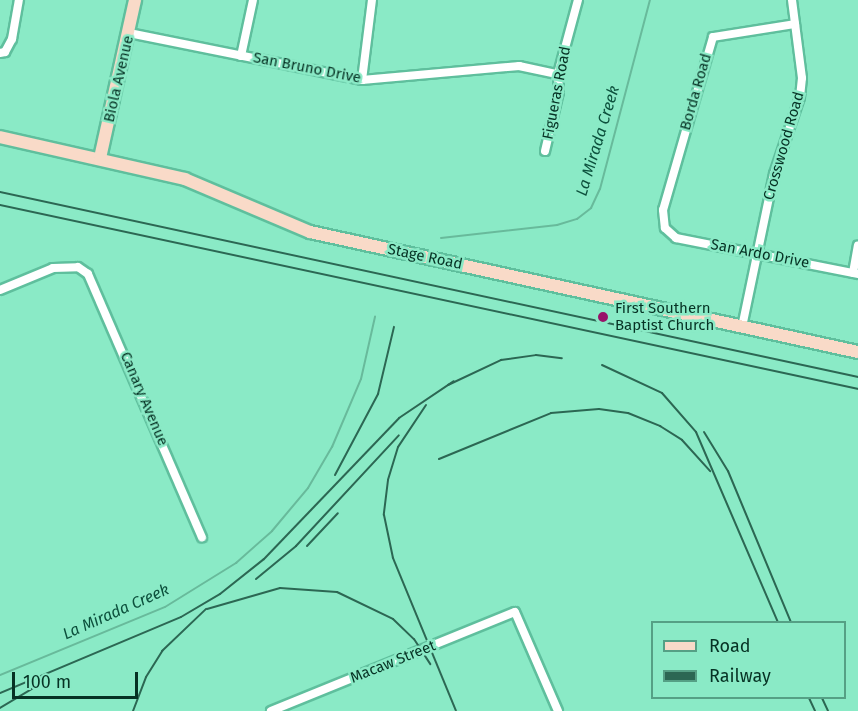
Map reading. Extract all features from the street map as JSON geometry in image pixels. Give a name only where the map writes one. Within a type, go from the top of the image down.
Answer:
[{"type":"main road","name":"Biola Avenue","points":[[100,158],[135,0]]},
{"type":"main road","name":"Stage Road","points":[[0,137],[100,158],[185,180],[310,232],[858,352]]},
{"type":"street","points":[[3,53],[12,39],[19,0]]},
{"type":"street","points":[[241,56],[253,0]]},
{"type":"street","points":[[362,80],[372,0]]},
{"type":"street","name":"Figueras Road","points":[[545,151],[559,92],[558,74],[578,0]]},
{"type":"street","name":"Crosswood Road","points":[[742,327],[774,174],[800,97],[802,78],[792,0]]},
{"type":"street","name":"Borda Road","points":[[665,228],[663,210],[713,37],[795,24]]},
{"type":"street","name":"San Bruno Drive","points":[[129,33],[362,80],[519,66],[558,74]]},
{"type":"street","name":"San Ardo Drive","points":[[665,228],[676,238],[855,273]]},
{"type":"street","points":[[855,273],[858,245]]},
{"type":"street","name":"Canary Avenue","points":[[0,290],[53,268],[78,267],[95,284],[202,537]]},
{"type":"street","name":"Macaw Street","points":[[271,711],[515,612],[558,711]]},
{"type":"waterway","name":"La Mirada Creek","points":[[441,238],[557,225],[577,219],[591,208],[600,189],[650,0]]},
{"type":"waterway","name":"La Mirada Creek","points":[[0,675],[165,607],[236,563],[272,531],[308,488],[332,447],[361,379],[375,317]]},
{"type":"railway","points":[[0,192],[858,377]]},
{"type":"railway","points":[[0,205],[858,389]]},
{"type":"railway","points":[[335,475],[378,394],[394,327]]},
{"type":"railway","points":[[448,385],[501,360],[536,355],[562,358]]},
{"type":"railway","points":[[602,365],[662,393],[696,432],[778,621]]},
{"type":"railway","points":[[0,693],[181,617],[220,594],[264,559],[399,418],[454,381]]},
{"type":"railway","points":[[426,405],[398,447],[388,480],[384,515],[393,558],[456,711]]},
{"type":"railway","points":[[439,459],[551,413],[599,409],[628,413],[660,426],[682,440],[710,471]]},
{"type":"railway","points":[[704,432],[728,471],[791,621]]},
{"type":"railway","points":[[256,579],[296,546],[399,435]]},
{"type":"railway","points":[[307,546],[338,513]]},
{"type":"railway","points":[[207,609],[280,588],[337,592],[393,619],[414,639],[430,664]]},
{"type":"railway","points":[[133,711],[146,677],[162,651],[206,609]]},
{"type":"railway","points":[[0,708],[40,684]]},
{"type":"railway","points":[[809,699],[815,711]]},
{"type":"railway","points":[[822,699],[828,711]]},
{"type":"place","name":"First Southern Baptist Church","points":[[603,317]]}]
